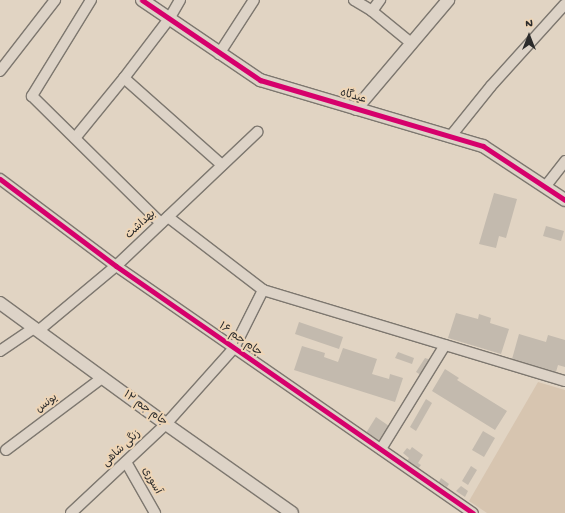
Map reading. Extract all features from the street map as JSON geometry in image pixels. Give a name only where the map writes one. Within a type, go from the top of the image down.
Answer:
[{"type":"street","points":[[0,71],[56,0]]},
{"type":"street","points":[[91,0],[32,96],[164,220],[263,290],[565,381]]},
{"type":"street","name":"عیدگاه","points":[[142,0],[219,54],[260,80],[483,146],[565,200]]},
{"type":"street","points":[[75,138],[124,78],[169,19],[180,0]]},
{"type":"street","points":[[219,54],[254,0]]},
{"type":"street","points":[[354,0],[372,11],[411,43]]},
{"type":"street","points":[[372,11],[380,0]]},
{"type":"street","points":[[356,109],[448,0]]},
{"type":"street","points":[[450,137],[491,86],[565,4]]},
{"type":"street","points":[[124,78],[222,165]]},
{"type":"street","name":"بهداشت","points":[[36,329],[116,266],[257,132]]},
{"type":"street","points":[[545,187],[565,161]]},
{"type":"street","name":"جام جم ۱۶","points":[[0,179],[116,266],[473,513]]},
{"type":"street","name":"زنگی شاهی","points":[[71,513],[166,424],[234,348],[263,290]]},
{"type":"street","name":"جام جم ۱۲","points":[[0,303],[102,378],[292,513]]},
{"type":"street","points":[[0,351],[36,329]]},
{"type":"street","points":[[381,449],[445,345]]},
{"type":"street","name":"یونس","points":[[6,450],[102,378]]},
{"type":"street","name":"آسوری","points":[[126,462],[155,513]]},
{"type":"shaded area","points":[[538,382],[565,390],[565,513],[487,513],[469,501]]},
{"type":"building","points":[[494,193],[517,199],[506,238],[499,236],[496,248],[479,244]]},
{"type":"building","points":[[546,226],[564,231],[561,241],[543,236]]},
{"type":"building","points":[[456,313],[478,319],[479,314],[491,318],[490,323],[509,329],[501,354],[448,338]]},
{"type":"building","points":[[299,322],[343,337],[339,349],[295,334]]},
{"type":"building","points":[[519,334],[546,342],[548,335],[565,340],[565,367],[558,365],[556,372],[512,359]]},
{"type":"building","points":[[302,346],[325,353],[324,357],[338,362],[343,348],[377,359],[372,374],[389,379],[390,374],[403,378],[395,402],[294,370]]},
{"type":"building","points":[[398,352],[414,358],[412,364],[395,358]]},
{"type":"building","points":[[425,358],[431,360],[421,375],[416,372]]},
{"type":"building","points":[[445,369],[459,378],[457,380],[507,411],[495,430],[432,391]]},
{"type":"building","points":[[426,399],[432,403],[416,431],[410,427]]},
{"type":"building","points":[[376,417],[389,426],[379,441],[366,433]]},
{"type":"building","points":[[483,431],[495,438],[484,457],[472,450]]},
{"type":"building","points":[[412,447],[423,455],[418,463],[421,465],[418,469],[407,461],[409,458],[403,453],[407,448],[410,450]]},
{"type":"building","points":[[471,466],[477,470],[468,485],[462,481]]},
{"type":"building","points":[[441,478],[449,484],[447,487],[439,482]]},
{"type":"building","points":[[461,486],[468,491],[465,497],[456,491]]},
{"type":"cycle path","points":[[142,0],[260,80],[483,146],[565,200]]},
{"type":"cycle path","points":[[0,179],[116,266],[473,513]]}]
